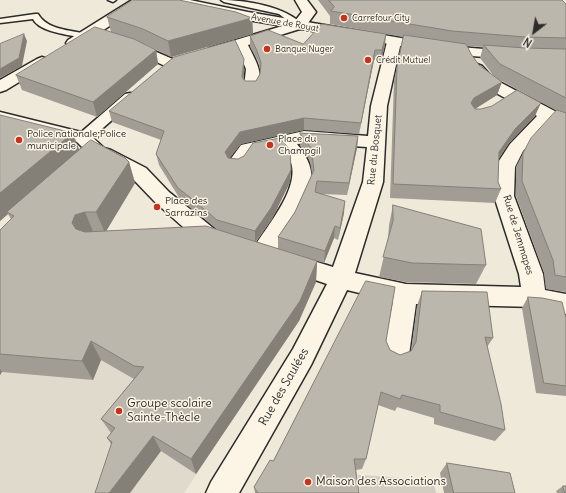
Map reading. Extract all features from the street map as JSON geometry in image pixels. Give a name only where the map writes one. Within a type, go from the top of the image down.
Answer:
[{"type":"street","points":[[0,87],[56,54],[141,0]]},
{"type":"street","name":"Avenue de Royat","points":[[171,0],[394,42],[469,52],[566,57]]},
{"type":"street","points":[[198,55],[241,44],[299,25],[309,12],[301,0]]},
{"type":"street","points":[[87,34],[105,37]]},
{"type":"street","points":[[120,42],[142,49],[170,63]]},
{"type":"street","name":"Rue du Bosquet","points":[[342,278],[374,182],[379,106],[394,42]]},
{"type":"street","points":[[241,44],[253,69],[251,87]]},
{"type":"street","points":[[469,52],[473,63],[488,82],[548,116],[566,124]]},
{"type":"street","points":[[158,73],[170,63],[184,59]]},
{"type":"street","points":[[69,174],[90,144],[141,88]]},
{"type":"street","points":[[495,106],[512,96]]},
{"type":"street","name":"Rue de Jemmapes","points":[[535,297],[531,274],[504,196],[505,167],[516,148],[548,116]]},
{"type":"street","points":[[0,117],[90,144],[140,173],[162,197],[210,238]]},
{"type":"street","points":[[236,164],[247,149],[304,137],[376,142]]},
{"type":"street","points":[[262,254],[282,224],[302,182],[300,161],[286,141]]},
{"type":"street","points":[[179,240],[210,238],[342,278],[406,294],[535,297],[566,304]]},
{"type":"street","name":"Rue des Saulées","points":[[222,493],[302,357],[342,278]]},
{"type":"street","points":[[396,355],[406,294]]},
{"type":"lane","points":[[224,0],[281,12],[299,25]]},
{"type":"lane","points":[[0,21],[35,16],[38,22],[46,27],[87,34]]},
{"type":"shaded area","name":"Groupe scolaire Sainte-Thècle","points":[[0,266],[280,348],[184,493],[0,493]]},
{"type":"shaded area","points":[[358,475],[433,480],[436,493],[360,493]]},
{"type":"building","points":[[133,0],[179,0],[236,12],[252,18],[168,41],[143,29],[107,17]]},
{"type":"building","points":[[329,0],[562,0],[566,4],[566,38],[525,37],[452,31],[331,11],[334,7]]},
{"type":"building","points":[[322,24],[386,34],[382,50],[375,50],[361,123],[304,118],[240,132],[225,152],[228,158],[238,159],[244,156],[253,143],[280,138],[290,150],[291,170],[271,208],[255,231],[217,220],[198,204],[200,202],[192,199],[178,188],[156,154],[164,131],[109,111],[174,57],[235,40],[244,59],[242,77],[245,81],[256,81],[260,74],[261,63],[250,36],[268,30],[303,44]]},
{"type":"building","points":[[95,27],[134,39],[156,50],[93,102],[16,75]]},
{"type":"building","points":[[24,34],[19,58],[0,69],[0,44]]},
{"type":"building","points":[[404,35],[466,44],[479,65],[502,82],[474,98],[471,103],[475,109],[492,106],[517,90],[541,103],[515,129],[499,152],[498,182],[501,189],[393,184],[397,67]]},
{"type":"building","points":[[484,45],[566,49],[566,98],[500,64]]},
{"type":"building","points":[[557,110],[566,113],[566,277],[555,275],[553,260],[522,181],[523,153],[531,138]]},
{"type":"building","points":[[0,115],[73,133],[0,193]]},
{"type":"building","points":[[300,133],[358,136],[349,183],[317,181],[315,192],[345,201],[340,228],[335,226],[325,251],[278,237],[295,212],[314,170],[311,148]]},
{"type":"building","name":"Groupe scolaire Sainte-Thècle","points":[[91,140],[125,158],[129,162],[96,212],[85,212],[75,215],[72,223],[76,229],[85,232],[206,226],[317,261],[300,301],[191,459],[153,436],[109,493],[95,493],[112,442],[107,438],[115,428],[101,419],[144,367],[134,366],[91,341],[82,361],[0,354],[0,230],[14,216],[7,212]]},
{"type":"building","points":[[393,205],[481,229],[486,265],[412,263],[383,257],[393,221]]},
{"type":"building","points":[[366,281],[395,287],[386,341],[390,350],[400,355],[411,351],[416,342],[422,291],[487,292],[493,338],[485,337],[501,404],[505,430],[440,412],[440,405],[402,395],[400,399],[381,392],[366,459],[354,459],[359,493],[258,493],[254,487],[270,460],[273,461]]},
{"type":"building","points":[[528,297],[562,302],[566,318],[566,386],[544,383]]},
{"type":"building","points":[[447,463],[510,473],[515,493],[454,493]]},
{"type":"building","points":[[563,486],[566,486],[566,493],[565,493]]},
{"type":"place","name":"Carrefour City","points":[[344,18]]},
{"type":"place","name":"Banque Nuger","points":[[267,49]]},
{"type":"place","name":"Crédit Mutuel","points":[[368,60]]},
{"type":"place","name":"Police nationale;Police municipale","points":[[19,140]]},
{"type":"place","name":"Place du Champgil","points":[[270,145]]},
{"type":"place","name":"Place des Sarrazins","points":[[157,207]]},
{"type":"place","name":"Groupe scolaire Sainte-Thècle","points":[[119,411]]},
{"type":"place","name":"Maison des Associations","points":[[308,482]]}]
